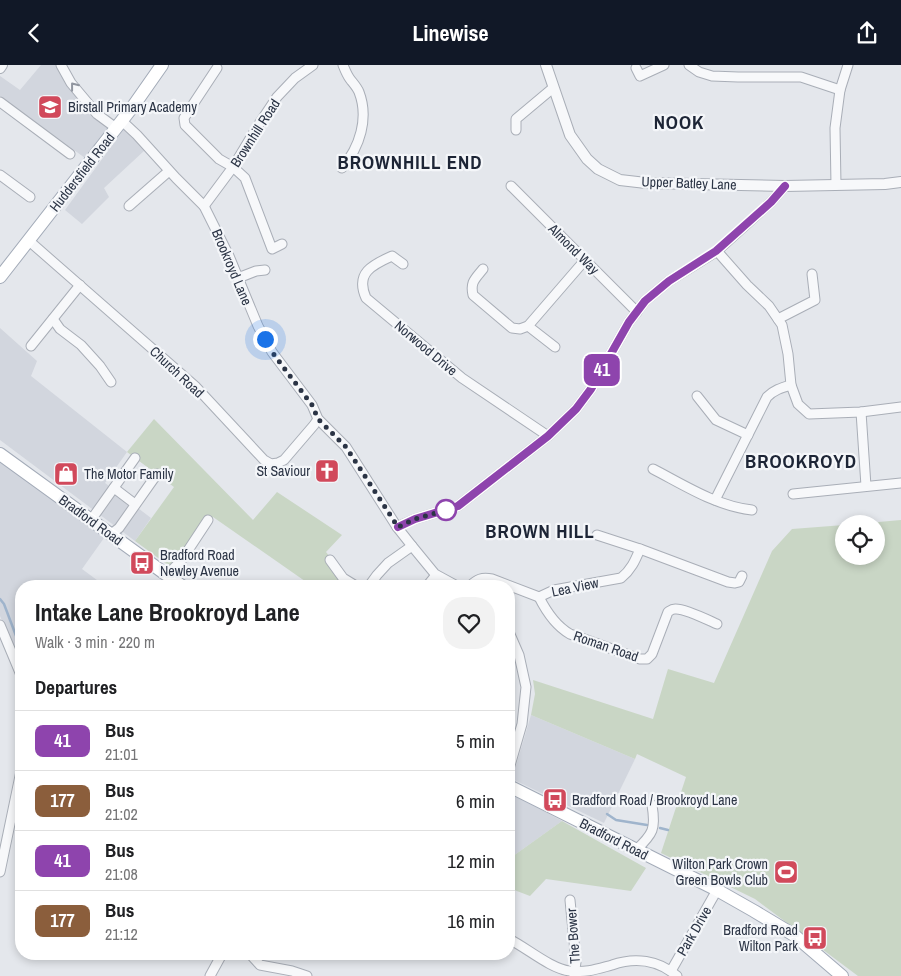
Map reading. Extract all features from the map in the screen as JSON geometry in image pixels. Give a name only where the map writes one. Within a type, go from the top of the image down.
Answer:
[{"type":"main road","name":"Huddersfield Road","points":[[0,277],[134,105],[162,65]]},
{"type":"main road","name":"Bradford Road","points":[[0,454],[174,580]]},
{"type":"main road","name":"Bradford Road","points":[[515,789],[636,849],[754,911],[794,935],[842,976]]},
{"type":"street","name":"Brookroyd Lane","points":[[61,65],[71,83],[97,114],[138,135],[169,171],[204,206],[229,256],[258,326],[272,352],[312,405],[318,419],[346,447],[412,546],[436,575],[446,580]]},
{"type":"street","name":"Brownhill Road","points":[[204,206],[233,167],[277,97],[313,65]]},
{"type":"street","points":[[342,168],[351,158],[360,137],[363,119],[363,105],[358,89],[343,65]]},
{"type":"street","name":"Upper Batley Lane","points":[[546,65],[570,135],[587,159],[598,169],[620,180],[646,183],[785,186],[901,182]]},
{"type":"street","points":[[636,67],[640,75],[664,65]]},
{"type":"street","points":[[689,65],[699,72],[712,76],[801,77],[840,91]]},
{"type":"street","points":[[836,185],[835,128],[840,91],[848,65]]},
{"type":"street","points":[[217,68],[184,118],[184,125],[219,159],[233,167],[245,178],[274,253],[282,244]]},
{"type":"street","points":[[516,130],[516,119],[553,88]]},
{"type":"street","points":[[0,102],[70,154]]},
{"type":"street","points":[[129,206],[169,171]]},
{"type":"street","points":[[0,175],[30,197]]},
{"type":"street","name":"Almond Way","points":[[511,186],[637,312]]},
{"type":"street","points":[[398,527],[415,519],[458,506],[548,436],[576,409],[591,389],[629,322],[645,301],[669,281],[716,251],[771,202],[785,186]]},
{"type":"street","name":"Church Road","points":[[28,240],[196,387],[264,460],[271,464],[284,460],[318,419]]},
{"type":"street","points":[[716,251],[769,306],[782,325],[788,354],[791,385],[798,404],[809,414],[861,412],[901,407]]},
{"type":"street","name":"Norwood Drive","points":[[403,264],[392,256],[373,265],[362,280],[362,289],[366,298],[462,378],[548,436]]},
{"type":"street","points":[[483,269],[472,282],[474,295],[512,329],[520,329],[528,326],[585,260]]},
{"type":"street","points":[[238,278],[256,271],[265,270]]},
{"type":"street","points":[[778,319],[815,300],[812,274]]},
{"type":"street","points":[[31,346],[80,285]]},
{"type":"street","points":[[53,319],[60,329],[81,345],[100,366],[111,382]]},
{"type":"street","points":[[528,326],[555,347]]},
{"type":"street","points":[[715,500],[768,397],[779,388],[791,385]]},
{"type":"street","points":[[697,396],[716,420],[748,435]]},
{"type":"street","points":[[861,412],[866,486]]},
{"type":"street","points":[[92,520],[135,458]]},
{"type":"street","points":[[653,469],[715,500],[742,509],[752,510]]},
{"type":"street","points":[[111,534],[119,527],[157,474]]},
{"type":"street","points":[[793,494],[901,483]]},
{"type":"street","points":[[114,488],[136,504]]},
{"type":"street","points":[[167,575],[181,561],[208,520]]},
{"type":"street","points":[[597,535],[728,582],[735,583],[742,576]]},
{"type":"street","points":[[373,580],[388,563],[412,546]]},
{"type":"street","name":"Lea View","points":[[515,588],[538,597],[554,590],[621,578],[628,573],[640,549]]},
{"type":"street","points":[[330,561],[345,580]]},
{"type":"street","points":[[432,580],[436,575]]},
{"type":"street","name":"Lea View","points":[[478,580],[484,578],[495,580]]},
{"type":"street","name":"Roman Road","points":[[538,597],[545,610],[563,630],[640,659],[647,659],[652,654],[668,612],[672,610],[677,608],[717,624]]},
{"type":"street","points":[[0,625],[15,661]]},
{"type":"street","points":[[515,646],[526,687],[522,724],[515,748]]},
{"type":"street","points":[[0,872],[2,850],[15,799]]},
{"type":"street","points":[[636,849],[650,837],[655,821],[652,805]]},
{"type":"street","name":"Park Drive","points":[[674,973],[717,891]]},
{"type":"street","name":"The Bower","points":[[570,900],[576,962],[575,974]]},
{"type":"street","points":[[515,942],[556,966],[575,974],[599,970],[612,964],[629,961],[647,961],[663,966],[674,973]]},
{"type":"street","points":[[210,976],[219,960]]},
{"type":"street","points":[[255,960],[260,965],[279,972],[292,971],[307,976]]},
{"type":"shaded area","name":"Birstall Primary Academy","points":[[41,65],[57,65],[69,86],[94,118],[109,127],[85,158],[0,96],[0,76],[20,90]]},
{"type":"shaded area","points":[[124,129],[145,150],[104,188],[109,197],[82,224],[65,210]]},
{"type":"shaded area","points":[[0,328],[37,361],[31,376],[127,452],[105,483],[151,518],[135,541],[0,440]]},
{"type":"shaded area","points":[[0,460],[104,538],[82,569],[97,580],[15,580],[15,651],[0,616]]},
{"type":"shaded area","points":[[531,715],[635,759],[604,823],[515,780],[515,769]]},
{"type":"shaded area","points":[[515,795],[562,821],[515,855]]},
{"type":"green space","points":[[154,419],[253,520],[277,492],[342,535],[326,552],[345,575],[353,580],[303,580],[213,517],[189,555],[176,571],[135,541],[174,487],[127,452]]},
{"type":"green space","points":[[901,520],[901,976],[858,976],[755,899],[661,853],[686,777],[637,754],[635,759],[531,715],[535,694],[533,680],[653,719],[668,669],[714,683],[772,551],[792,529],[835,526],[835,565],[885,565],[885,521]]},
{"type":"green space","points":[[562,821],[646,868],[631,891],[546,879],[530,896],[515,890],[515,855]]},
{"type":"waterway","points":[[0,599],[4,604],[15,633]]},
{"type":"waterway","points":[[554,797],[558,793],[563,793]]},
{"type":"waterway","points":[[607,814],[616,820],[647,825]]},
{"type":"waterway","points":[[660,828],[668,830]]},
{"type":"bus line","name":"41","points":[[398,527],[415,519],[458,506],[548,436],[576,409],[591,389],[629,322],[645,301],[669,281],[716,251],[771,202],[785,186]]},
{"type":"place","name":"Birstall Primary Academy","points":[[50,107]]},
{"type":"place","name":"St Saviour","points":[[327,471]]},
{"type":"place","name":"The Motor Family","points":[[66,474]]},
{"type":"place","name":"Bradford Road Newley Avenue","points":[[142,563]]},
{"type":"place","name":"Bradford Road / Brookroyd Lane","points":[[555,800]]},
{"type":"place","name":"Wilton Park Crown Green Bowls Club","points":[[786,872]]},
{"type":"place","name":"Bradford Road Wilton Park","points":[[815,938]]},
{"type":"district","name":"NOOK","points":[[679,122]]},
{"type":"district","name":"BROWNHILL END","points":[[410,162]]},
{"type":"district","name":"BROOKROYD","points":[[801,461]]},
{"type":"district","name":"BROWN HILL","points":[[540,531]]},
{"type":"route","points":[[265,339],[272,352],[312,405],[318,419],[346,447],[398,527],[415,519],[446,510]]}]
